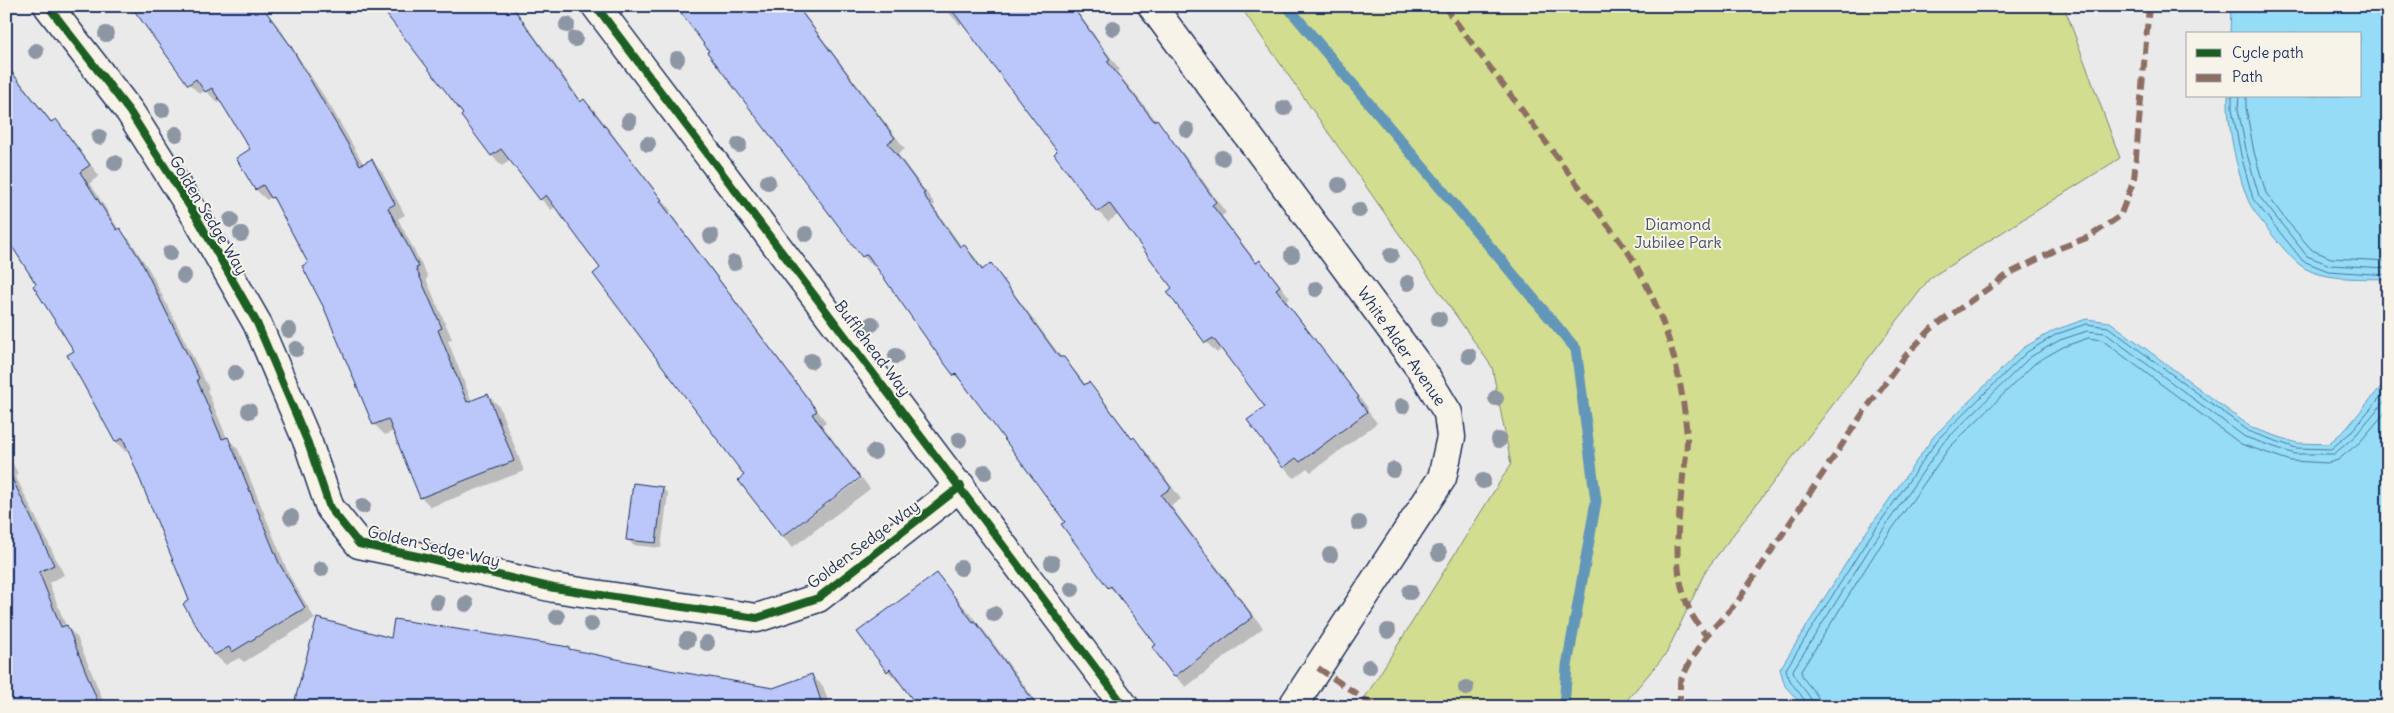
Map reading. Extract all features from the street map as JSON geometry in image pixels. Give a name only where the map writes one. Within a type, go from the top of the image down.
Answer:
[{"type":"street","name":"Golden Sedge Way","points":[[48,6],[130,112],[202,226],[256,323],[308,443],[330,508],[359,544],[422,556],[554,588],[757,618],[818,598],[961,486]]},
{"type":"street","name":"Bufflehead Way","points":[[596,6],[961,486],[1125,707]]},
{"type":"street","name":"White Alder Avenue","points":[[1152,6],[1425,374],[1448,413],[1451,437],[1442,478],[1292,707]]},
{"type":"green space","name":"Diamond Jubilee Park","points":[[1240,6],[2064,6],[2120,158],[1930,278],[1706,570],[1666,654],[1621,707],[1359,707],[1511,464],[1492,367]]},
{"type":"water","points":[[2231,6],[2388,6],[2388,281],[2385,279],[2341,278],[2318,274],[2308,270],[2295,260],[2264,224],[2248,200],[2237,163],[2229,121],[2228,98],[2362,98],[2362,32],[2230,32]]},
{"type":"water","points":[[2086,319],[2110,322],[2252,428],[2297,443],[2328,444],[2346,429],[2388,378],[2388,707],[1804,707],[1785,686],[1780,669],[1860,541],[1934,436],[2023,348],[2055,330]]},
{"type":"building","points":[[131,6],[262,6],[290,45],[360,165],[372,159],[395,204],[388,208],[419,267],[416,268],[442,328],[438,330],[467,402],[488,394],[514,461],[420,498],[388,419],[373,425],[324,308],[302,266],[308,263],[273,197],[271,198],[263,185],[255,190],[236,158],[250,149],[212,88],[205,92],[196,79],[188,85]]},
{"type":"building","points":[[380,6],[512,6],[580,102],[584,99],[662,200],[660,201],[817,411],[812,414],[860,478],[782,537],[738,480],[744,475],[593,274],[600,268],[546,195],[540,200],[501,149],[491,156],[461,116],[463,114]]},
{"type":"building","points":[[676,6],[797,6],[895,138],[888,143],[925,193],[923,194],[960,247],[964,244],[982,270],[991,263],[1059,357],[1064,357],[1084,385],[1089,382],[1132,439],[1134,437],[1171,488],[1161,495],[1253,617],[1174,677],[1152,647],[1156,645],[1111,586],[1108,588],[1061,524],[1065,522],[988,417],[956,374],[954,376],[936,352],[867,254],[862,257],[707,52],[709,51]]},
{"type":"building","points":[[949,6],[1072,6],[1110,59],[1107,61],[1154,121],[1157,119],[1216,202],[1212,205],[1256,263],[1260,260],[1280,286],[1276,289],[1359,397],[1357,398],[1367,412],[1300,462],[1296,458],[1283,468],[1247,420],[1265,407],[1213,338],[1205,343],[1167,292],[1172,288],[1109,203],[1097,212],[1054,154],[1057,151]]},
{"type":"building","points":[[6,65],[51,122],[56,119],[90,165],[80,172],[117,230],[120,228],[140,259],[199,378],[197,380],[222,439],[228,437],[279,563],[305,608],[232,652],[229,647],[214,655],[183,604],[189,600],[123,438],[115,442],[67,355],[74,351],[33,286],[36,284],[6,237]]},
{"type":"building","points":[[6,466],[54,565],[39,572],[61,627],[67,625],[100,707],[6,707]]},
{"type":"building","points":[[633,483],[663,487],[656,543],[626,540]]},
{"type":"building","points":[[937,573],[1038,707],[918,707],[890,669],[887,672],[857,632]]},
{"type":"building","points":[[317,618],[391,638],[394,619],[569,647],[569,649],[669,670],[773,688],[812,674],[823,707],[293,707]]},
{"type":"waterway","points":[[1287,6],[1576,349],[1596,501],[1567,666],[1564,707]]},
{"type":"marked path","points":[[1444,6],[1628,252],[1661,318],[1676,365],[1685,414],[1687,439],[1678,528],[1680,578],[1690,611],[1706,636]]},
{"type":"marked path","points":[[1680,707],[1680,682],[1706,636],[1738,601],[1865,410],[1906,355],[1931,329],[2010,273],[2060,248],[2089,237],[2120,216],[2134,180],[2149,6]]},
{"type":"marked path","points":[[1318,668],[1376,707]]},
{"type":"cycle path","points":[[48,6],[130,112],[197,218],[257,323],[308,443],[330,508],[359,544],[554,588],[757,618],[818,598],[961,486]]},
{"type":"cycle path","points":[[596,6],[1125,707]]}]
